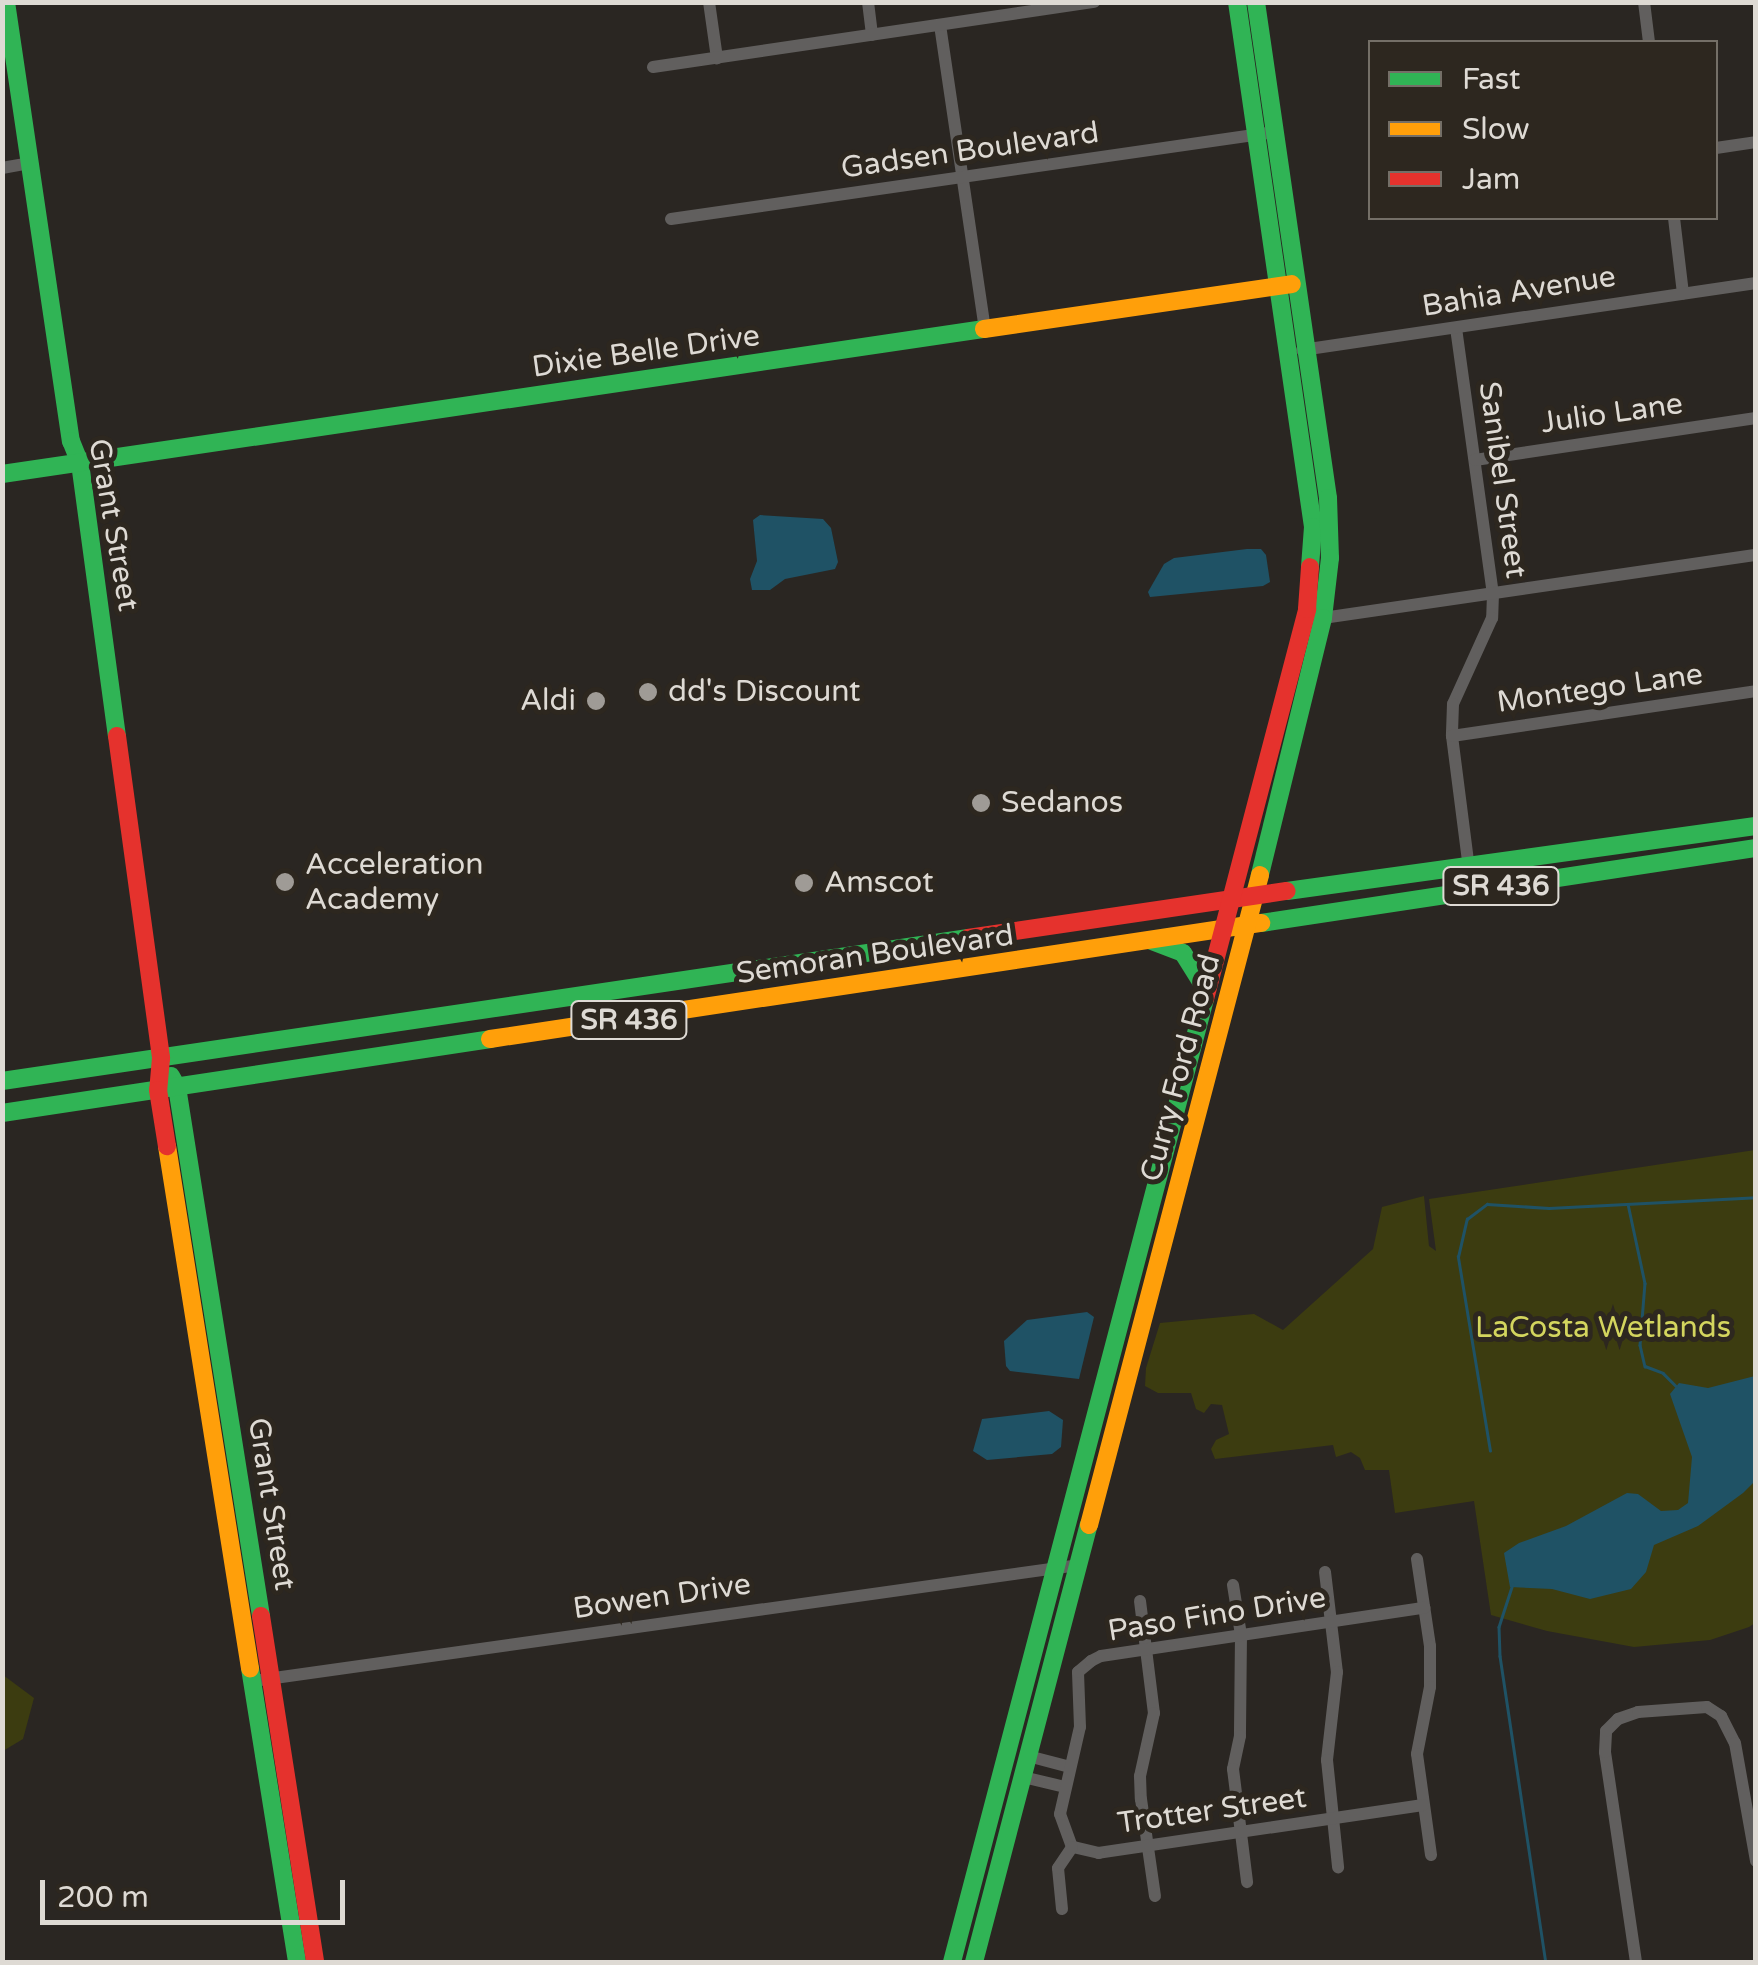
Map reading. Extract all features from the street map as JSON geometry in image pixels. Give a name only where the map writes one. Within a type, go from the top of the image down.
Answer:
[{"type":"main road","name":"Grant Street","points":[[6,2],[71,441],[80,463],[161,1058],[262,1680],[290,1802],[316,1962]]},
{"type":"main road","name":"Curry Ford Road","points":[[952,1962],[1307,609],[1313,527],[1298,350],[1266,133],[1237,2]]},
{"type":"main road","name":"Curry Ford Road","points":[[1256,2],[1266,133]]},
{"type":"main road","name":"Dixie Belle Drive","points":[[2,474],[1289,284]]},
{"type":"main road","name":"Curry Ford Road","points":[[974,1962],[1248,925],[1323,618],[1330,558],[1328,498],[1298,350]]},
{"type":"main road","points":[[1313,527],[1320,548],[1317,610],[1323,618]]},
{"type":"main road","name":"Semoran Boulevard","points":[[2,1081],[1230,899],[1469,869],[1756,826]]},
{"type":"main road","name":"Semoran Boulevard","points":[[2,1113],[1756,848]]},
{"type":"main road","points":[[1152,941],[1183,953],[1191,962],[1203,985],[1204,1003]]},
{"type":"main road","points":[[793,995],[796,981],[853,955]]},
{"type":"main road","points":[[573,1028],[591,1014],[736,991],[748,984],[754,970]]},
{"type":"main road","points":[[415,1052],[433,1028],[463,1014]]},
{"type":"main road","points":[[1154,1282],[1145,1263],[1168,1169],[1166,1147]]},
{"type":"main road","points":[[1121,1404],[1122,1369],[1139,1301],[1131,1282]]},
{"type":"main road","points":[[1023,1777],[1017,1748],[1032,1658]]},
{"type":"main road","name":"Grant Street","points":[[262,1680],[272,1805],[297,1962]]},
{"type":"main road","points":[[982,1929],[991,1866],[1010,1797],[1001,1776]]},
{"type":"main road","points":[[960,1962],[971,1894]]},
{"type":"street","points":[[709,2],[717,58]]},
{"type":"street","points":[[868,2],[872,35]]},
{"type":"street","points":[[654,66],[1094,2]]},
{"type":"street","points":[[1644,2],[1649,40]]},
{"type":"street","points":[[940,25],[985,330]]},
{"type":"street","name":"Gadsen Boulevard","points":[[672,218],[1266,133]]},
{"type":"street","points":[[1718,148],[1756,142]]},
{"type":"street","points":[[2,168],[31,163]]},
{"type":"street","points":[[1674,220],[1683,293]]},
{"type":"street","name":"Bahia Avenue","points":[[1298,350],[1756,282]]},
{"type":"street","name":"Sanibel Street","points":[[1456,328],[1493,594],[1492,618],[1466,668],[1453,704],[1452,736],[1469,869]]},
{"type":"street","name":"Julio Lane","points":[[1476,460],[1756,418]]},
{"type":"street","points":[[1323,618],[1756,555]]},
{"type":"street","name":"Montego Lane","points":[[1452,736],[1756,691]]},
{"type":"street","points":[[1417,1559],[1430,1672],[1418,1754],[1431,1855]]},
{"type":"street","name":"Bowen Drive","points":[[262,1680],[1078,1565]]},
{"type":"street","points":[[1325,1572],[1337,1672],[1327,1760],[1338,1868]]},
{"type":"street","points":[[1234,1585],[1241,1635],[1240,1736],[1234,1769],[1247,1882]]},
{"type":"street","points":[[1140,1601],[1154,1713],[1140,1776],[1155,1896]]},
{"type":"street","name":"Paso Fino Drive","points":[[1065,1788],[1080,1728],[1078,1672],[1101,1656],[1424,1608]]},
{"type":"street","points":[[1636,1962],[1607,1769],[1606,1731],[1618,1719],[1638,1712],[1707,1706],[1731,1728],[1756,1861]]},
{"type":"street","points":[[1028,1756],[1070,1768]]},
{"type":"street","points":[[1023,1777],[1065,1788],[1060,1814],[1072,1847],[1058,1868],[1062,1909]]},
{"type":"street","points":[[272,1805],[290,1802]]},
{"type":"street","name":"Trotter Street","points":[[1072,1847],[1099,1853],[1422,1805]]},
{"type":"green space","name":"LaCosta Wetlands","points":[[1755,1150],[1755,1623],[1749,1627],[1710,1640],[1634,1647],[1547,1631],[1491,1615],[1474,1501],[1395,1513],[1389,1470],[1365,1470],[1360,1458],[1351,1452],[1336,1457],[1333,1445],[1215,1459],[1211,1449],[1216,1440],[1229,1434],[1222,1405],[1211,1404],[1204,1413],[1196,1409],[1191,1393],[1158,1393],[1145,1386],[1146,1368],[1160,1323],[1254,1314],[1283,1330],[1373,1249],[1382,1207],[1424,1196],[1429,1246],[1436,1251],[1429,1199]]},
{"type":"green space","points":[[3,1675],[34,1698],[23,1739],[3,1751]]},
{"type":"water","points":[[760,515],[823,519],[831,528],[838,562],[835,569],[785,579],[770,590],[752,590],[750,579],[757,561],[753,520]]},
{"type":"water","points":[[1261,549],[1266,555],[1270,582],[1263,586],[1150,597],[1148,592],[1164,564],[1174,558]]},
{"type":"water","points":[[1087,1312],[1094,1317],[1079,1379],[1010,1371],[1006,1366],[1004,1341],[1027,1320]]},
{"type":"water","points":[[1755,1376],[1755,1481],[1743,1493],[1698,1526],[1654,1545],[1646,1572],[1631,1589],[1590,1599],[1552,1589],[1510,1587],[1504,1553],[1519,1543],[1566,1526],[1627,1493],[1638,1494],[1661,1511],[1678,1510],[1688,1503],[1692,1457],[1670,1394],[1679,1383],[1708,1388]]},
{"type":"water","points":[[1049,1411],[1063,1420],[1061,1447],[1052,1454],[987,1460],[973,1451],[982,1419]]},
{"type":"waterway","points":[[1490,1451],[1458,1257],[1467,1219],[1487,1204],[1549,1208],[1756,1197]]},
{"type":"waterway","points":[[1628,1204],[1645,1283],[1640,1345],[1645,1366],[1663,1373],[1676,1386]]},
{"type":"waterway","points":[[1513,1584],[1499,1627],[1500,1656],[1546,1962]]},
{"type":"traffic: fast","points":[[6,2],[71,441],[80,463],[117,736]]},
{"type":"traffic: fast","points":[[1237,2],[1313,527],[1310,567]]},
{"type":"traffic: fast","points":[[1256,2],[1328,498],[1330,558],[1323,618],[1260,875]]},
{"type":"traffic: fast","points":[[2,474],[984,329]]},
{"type":"traffic: fast","points":[[1287,891],[1756,826]]},
{"type":"traffic: fast","points":[[1261,923],[1756,848]]},
{"type":"traffic: fast","points":[[2,1081],[968,938]]},
{"type":"traffic: fast","points":[[1152,941],[1183,953],[1203,985],[1203,998]]},
{"type":"traffic: fast","points":[[952,1962],[1205,999]]},
{"type":"traffic: fast","points":[[2,1113],[490,1039]]},
{"type":"traffic: fast","points":[[171,1076],[177,1087],[261,1616]]},
{"type":"traffic: fast","points":[[974,1962],[1089,1525]]},
{"type":"traffic: fast","points":[[250,1668],[297,1962]]},
{"type":"traffic: slow","points":[[984,329],[1292,284]]},
{"type":"traffic: slow","points":[[1089,1525],[1260,875]]},
{"type":"traffic: slow","points":[[490,1039],[1261,923]]},
{"type":"traffic: slow","points":[[167,1146],[250,1668]]},
{"type":"traffic: jam","points":[[1205,999],[1307,609],[1310,567]]},
{"type":"traffic: jam","points":[[117,736],[161,1058],[158,1090],[167,1146]]},
{"type":"traffic: jam","points":[[968,938],[1287,891]]},
{"type":"traffic: jam","points":[[261,1616],[315,1962]]},
{"type":"place","name":"dd's Discount","points":[[648,692]]},
{"type":"place","name":"Aldi","points":[[596,701]]},
{"type":"place","name":"Sedanos","points":[[981,803]]},
{"type":"place","name":"Acceleration Academy","points":[[285,882]]},
{"type":"place","name":"Amscot","points":[[804,883]]}]
